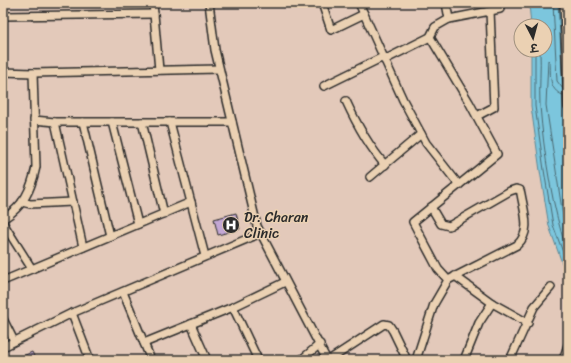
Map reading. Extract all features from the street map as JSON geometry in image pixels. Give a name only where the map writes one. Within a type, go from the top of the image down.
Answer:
[{"type":"street","points":[[153,3],[159,70]]},
{"type":"street","points":[[209,3],[215,50],[257,226],[285,282],[328,360],[384,324],[389,325],[393,331],[407,360]]},
{"type":"street","points":[[322,3],[332,30],[364,14]]},
{"type":"street","points":[[359,3],[384,59],[421,134],[426,143],[459,184]]},
{"type":"street","points":[[446,3],[449,19]]},
{"type":"street","points":[[324,86],[430,37],[435,27],[449,19],[500,9],[498,3]]},
{"type":"street","points":[[564,3],[568,107]]},
{"type":"street","points":[[477,116],[494,107],[490,11]]},
{"type":"street","points":[[3,16],[154,14]]},
{"type":"street","points":[[430,37],[477,116],[496,154],[413,222],[438,269],[492,303],[528,323]]},
{"type":"street","points":[[3,72],[33,73],[220,69]]},
{"type":"street","points":[[3,219],[22,202],[32,187],[36,167],[33,73]]},
{"type":"street","points":[[346,101],[360,132],[385,165]]},
{"type":"street","points":[[34,120],[55,122],[232,122]]},
{"type":"street","points":[[55,122],[83,247]]},
{"type":"street","points":[[83,122],[110,236]]},
{"type":"street","points":[[112,122],[138,224]]},
{"type":"street","points":[[142,122],[164,214]]},
{"type":"street","points":[[170,122],[206,256]]},
{"type":"street","points":[[370,177],[421,134]]},
{"type":"street","points":[[416,360],[434,304],[452,278],[517,245],[522,241],[526,227],[520,190],[516,189],[449,226],[441,224],[432,207]]},
{"type":"street","points":[[22,202],[30,204],[73,202]]},
{"type":"street","points":[[3,281],[191,202]]},
{"type":"street","points":[[3,223],[32,269]]},
{"type":"street","points":[[3,347],[72,313],[260,233]]},
{"type":"street","points":[[144,343],[233,307],[285,282]]},
{"type":"street","points":[[510,360],[534,307],[551,288]]},
{"type":"street","points":[[123,292],[151,360]]},
{"type":"street","points":[[464,360],[480,323],[492,303]]},
{"type":"street","points":[[233,307],[258,360]]},
{"type":"street","points":[[72,313],[90,360]]},
{"type":"street","points":[[3,319],[14,341]]},
{"type":"street","points":[[191,324],[208,360]]},
{"type":"street","points":[[300,360],[320,344]]},
{"type":"street","points":[[563,360],[568,345]]},
{"type":"water","points":[[529,3],[562,3],[568,115],[568,274],[562,263],[549,226],[531,106],[531,58],[553,58],[553,18],[530,18]]},
{"type":"building","points":[[236,213],[240,229],[218,235],[214,219]]},
{"type":"building","points":[[32,352],[36,360],[14,360]]},
{"type":"place","name":"Dr. Charan Clinic","points":[[231,225]]}]
